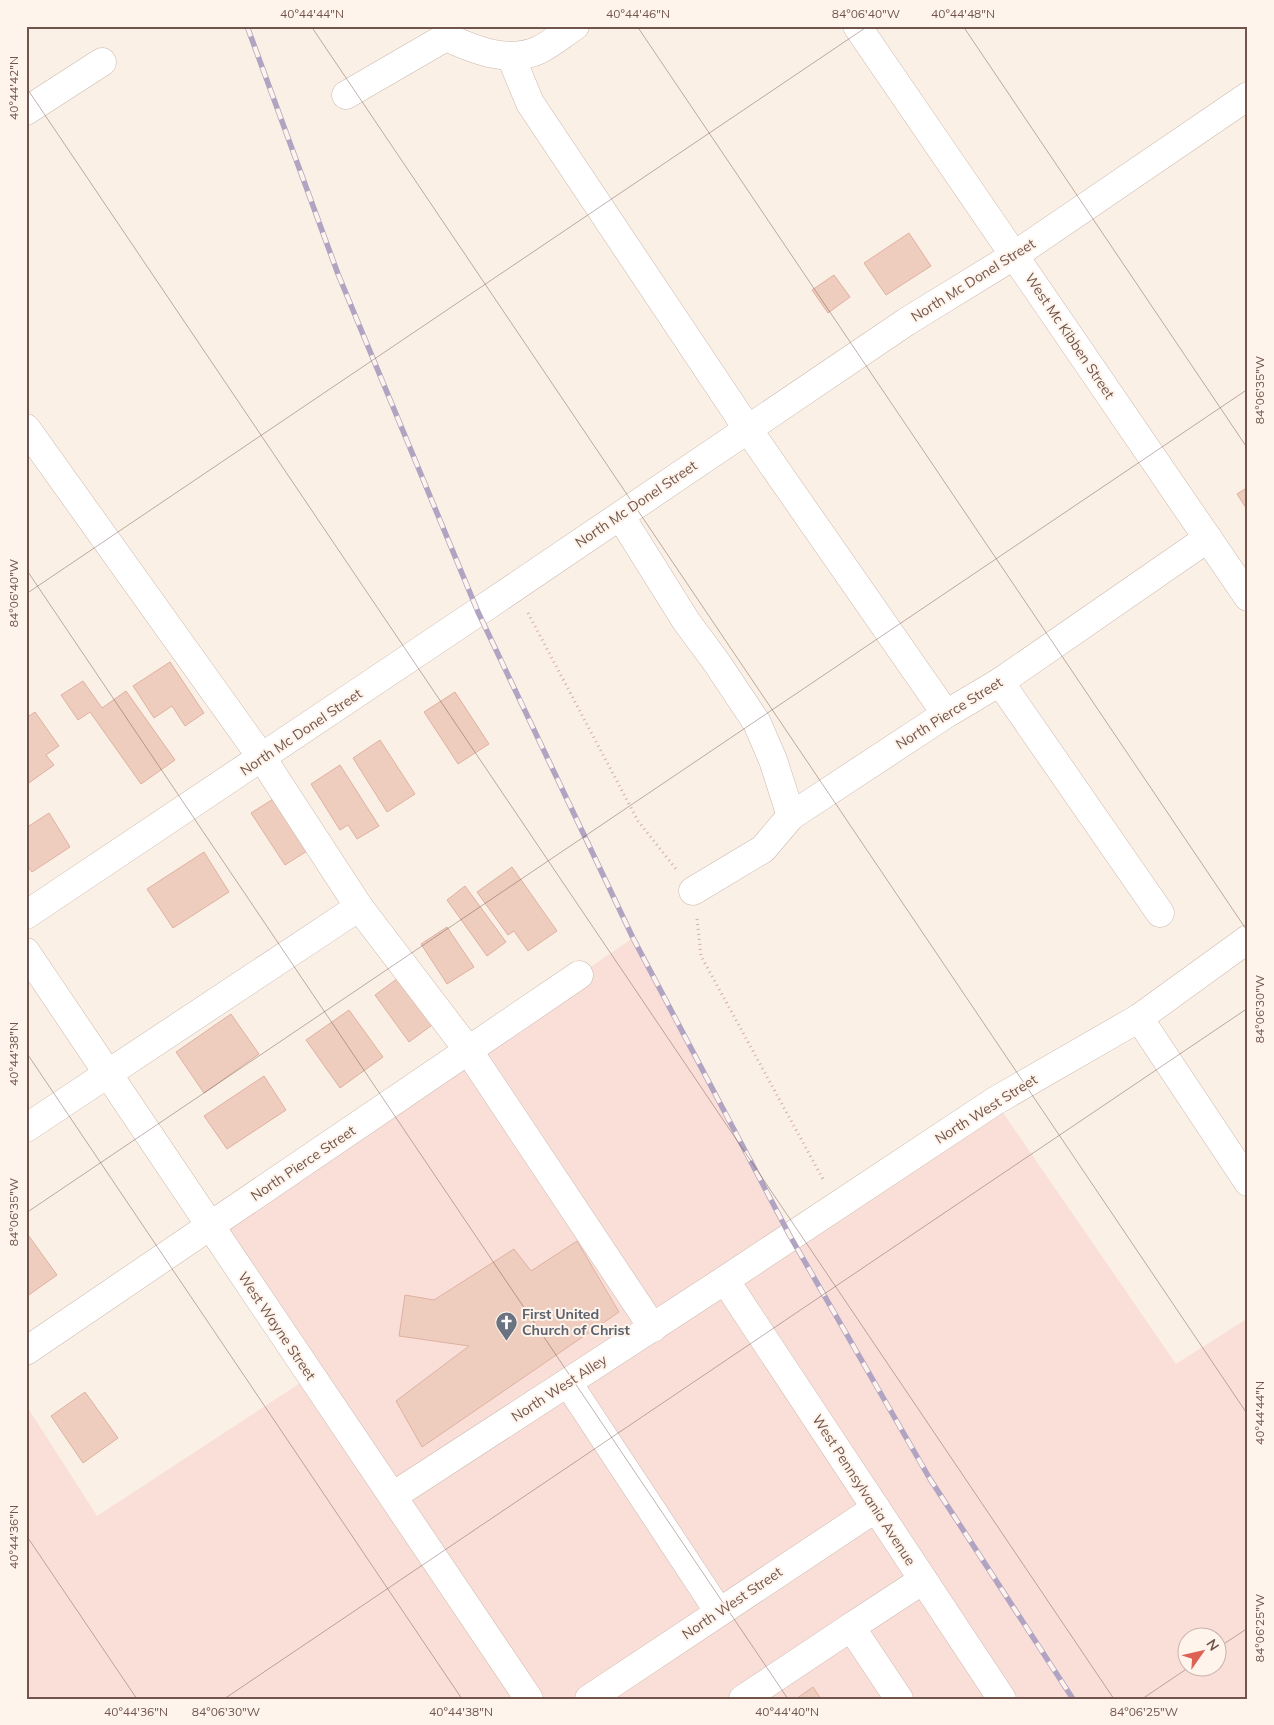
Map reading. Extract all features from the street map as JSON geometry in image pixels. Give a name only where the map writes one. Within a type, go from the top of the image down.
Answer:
[{"type":"street","points":[[346,95],[446,37],[471,48],[511,58],[538,50],[575,26]]},
{"type":"street","name":"West Mc Kibben Street","points":[[857,26],[1248,597]]},
{"type":"street","points":[[511,58],[530,103],[747,428],[946,714]]},
{"type":"street","points":[[26,111],[102,62]]},
{"type":"street","name":"North Mc Donel Street","points":[[26,915],[262,758],[513,586],[620,517],[747,428],[906,322],[1015,255],[1248,96]]},
{"type":"street","points":[[26,428],[262,758],[359,907],[468,1050],[653,1328]]},
{"type":"street","points":[[620,517],[686,621],[757,723],[773,760],[791,816]]},
{"type":"street","name":"North Pierce Street","points":[[693,891],[763,849],[791,816],[946,714],[1000,682],[1208,538]]},
{"type":"street","points":[[1000,682],[1160,913]]},
{"type":"street","points":[[26,1128],[359,907]]},
{"type":"street","name":"North West Street","points":[[725,1280],[995,1101],[1139,1018],[1248,939]]},
{"type":"street","name":"West Wayne Street","points":[[26,952],[529,1699]]},
{"type":"street","name":"North Pierce Street","points":[[26,1351],[580,975]]},
{"type":"street","points":[[1139,1018],[1248,1182]]},
{"type":"street","name":"North West Alley","points":[[392,1496],[725,1280]]},
{"type":"street","name":"West Pennsylvania Avenue","points":[[725,1280],[1002,1699]]},
{"type":"street","points":[[568,1383],[719,1612]]},
{"type":"street","name":"North West Street","points":[[589,1699],[876,1508]]},
{"type":"street","points":[[743,1699],[923,1580]]},
{"type":"street","points":[[851,1627],[899,1699]]},
{"type":"shaded area","points":[[633,938],[790,1236],[995,1101],[1176,1364],[1248,1318],[1248,1699],[26,1699],[26,1405],[97,1516],[311,1376],[210,1226]]},
{"type":"building","points":[[909,233],[931,266],[886,295],[864,263]]},
{"type":"building","points":[[834,275],[850,297],[828,313],[812,290]]},
{"type":"building","points":[[1248,487],[1248,511],[1237,494]]},
{"type":"building","points":[[170,662],[204,713],[185,726],[172,706],[154,718],[133,686]]},
{"type":"building","points":[[83,681],[102,708],[126,691],[175,760],[141,784],[90,712],[78,720],[61,695]]},
{"type":"building","points":[[455,692],[489,744],[458,764],[424,712]]},
{"type":"building","points":[[35,712],[59,746],[46,755],[54,765],[26,785],[26,718]]},
{"type":"building","points":[[380,740],[415,794],[387,812],[353,758]]},
{"type":"building","points":[[340,765],[379,826],[357,839],[348,825],[340,830],[311,784]]},
{"type":"building","points":[[281,794],[315,846],[285,865],[251,813]]},
{"type":"building","points":[[49,813],[70,847],[32,872],[26,864],[26,828]]},
{"type":"building","points":[[204,852],[229,892],[173,928],[147,889]]},
{"type":"building","points":[[512,867],[557,931],[528,951],[514,931],[508,935],[477,892]]},
{"type":"building","points":[[465,886],[506,942],[487,956],[447,900]]},
{"type":"building","points":[[447,927],[474,967],[447,984],[421,944]]},
{"type":"building","points":[[405,973],[439,1020],[409,1042],[375,995]]},
{"type":"building","points":[[349,1010],[383,1057],[340,1088],[306,1040]]},
{"type":"building","points":[[231,1014],[259,1054],[204,1093],[176,1052]]},
{"type":"building","points":[[264,1076],[286,1110],[227,1149],[204,1116]]},
{"type":"building","points":[[26,1232],[57,1275],[26,1297]]},
{"type":"building","name":"First United Church of Christ","points":[[577,1241],[619,1312],[422,1447],[396,1401],[469,1346],[399,1336],[405,1295],[434,1300],[514,1249],[531,1271]]},
{"type":"building","points":[[85,1392],[118,1438],[83,1463],[51,1416]]},
{"type":"building","points":[[813,1687],[821,1699],[796,1699]]},
{"type":"railway","points":[[247,26],[338,274],[478,612],[633,938],[790,1236],[930,1479],[1073,1699]]},
{"type":"place","name":"First United Church of Christ","points":[[506,1341]]}]
